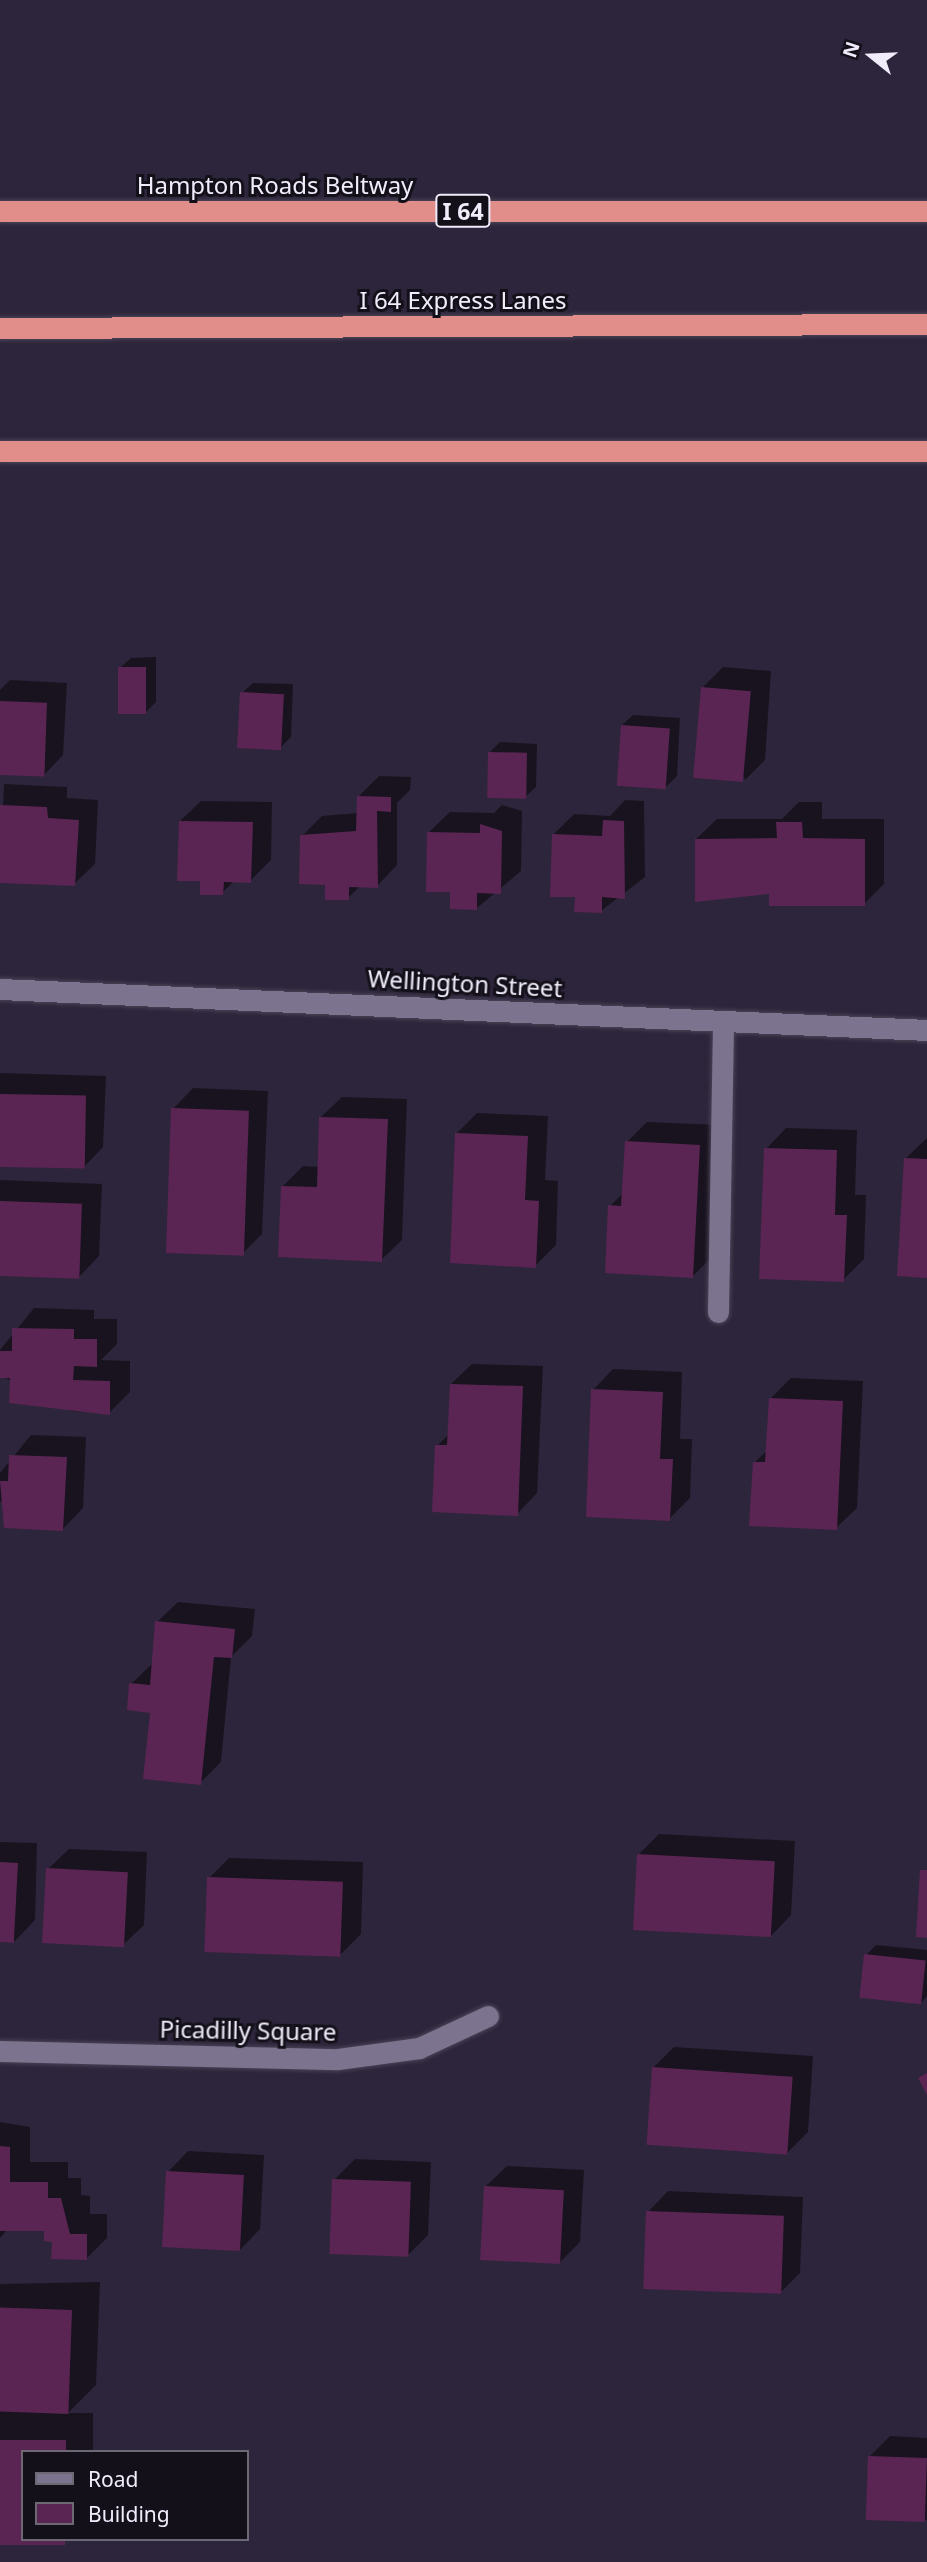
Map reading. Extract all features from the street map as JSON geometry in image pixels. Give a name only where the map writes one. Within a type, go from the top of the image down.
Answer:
[{"type":"highway","name":"Hampton Roads Beltway","points":[[0,211],[927,211]]},
{"type":"highway","name":"I 64 Express Lanes","points":[[0,328],[927,324]]},
{"type":"highway","points":[[0,451],[927,451]]},
{"type":"street","name":"Wellington Street","points":[[0,989],[927,1030]]},
{"type":"street","points":[[718,1312],[723,1021]]},
{"type":"street","name":"Picadilly Square","points":[[0,2051],[338,2059],[419,2048],[488,2016]]},
{"type":"building","points":[[118,667],[146,667],[146,714],[118,714]]},
{"type":"building","points":[[701,687],[751,691],[743,782],[693,778]]},
{"type":"building","points":[[240,692],[284,694],[281,750],[237,748]]},
{"type":"building","points":[[0,701],[47,703],[44,777],[0,775]]},
{"type":"building","points":[[621,725],[670,728],[666,789],[617,786]]},
{"type":"building","points":[[488,752],[527,753],[526,799],[487,798]]},
{"type":"building","points":[[357,796],[391,797],[391,812],[377,811],[378,888],[349,887],[349,900],[325,900],[325,885],[299,884],[300,835],[356,831]]},
{"type":"building","points":[[0,805],[47,807],[48,818],[79,820],[75,886],[0,883]]},
{"type":"building","points":[[603,820],[624,821],[625,899],[602,897],[602,913],[574,912],[575,897],[550,897],[552,834],[602,836]]},
{"type":"building","points":[[179,821],[253,822],[251,883],[224,882],[223,895],[200,895],[200,881],[177,881]]},
{"type":"building","points":[[776,822],[802,822],[803,838],[865,839],[865,906],[769,906],[769,894],[695,902],[695,839],[777,838]]},
{"type":"building","points":[[480,824],[502,831],[501,894],[477,893],[477,910],[450,909],[450,892],[426,892],[427,832],[480,833]]},
{"type":"building","points":[[0,1094],[86,1096],[85,1168],[0,1167]]},
{"type":"building","points":[[171,1108],[249,1111],[244,1256],[166,1253]]},
{"type":"building","points":[[319,1117],[388,1119],[382,1262],[278,1257],[281,1186],[317,1187]]},
{"type":"building","points":[[455,1133],[528,1136],[525,1200],[539,1201],[536,1268],[450,1263]]},
{"type":"building","points":[[625,1141],[700,1145],[693,1278],[605,1273],[608,1205],[621,1206]]},
{"type":"building","points":[[764,1148],[837,1150],[835,1215],[847,1215],[844,1282],[759,1279]]},
{"type":"building","points":[[904,1158],[927,1159],[927,1278],[897,1276]]},
{"type":"building","points":[[0,1201],[82,1204],[79,1279],[0,1276]]},
{"type":"building","points":[[12,1328],[74,1329],[74,1339],[97,1339],[97,1367],[74,1366],[73,1380],[110,1381],[110,1415],[9,1403],[10,1378],[0,1378],[0,1351],[12,1351]]},
{"type":"building","points":[[450,1384],[523,1386],[518,1516],[432,1512],[435,1445],[447,1445]]},
{"type":"building","points":[[591,1389],[663,1392],[660,1459],[673,1459],[670,1521],[586,1517]]},
{"type":"building","points":[[769,1398],[843,1401],[837,1530],[749,1526],[753,1462],[765,1462]]},
{"type":"building","points":[[9,1455],[67,1457],[63,1531],[4,1528],[0,1481],[8,1481]]},
{"type":"building","points":[[155,1621],[235,1629],[232,1658],[214,1657],[201,1785],[143,1779],[150,1713],[127,1710],[129,1683],[150,1685]]},
{"type":"building","points":[[637,1854],[775,1861],[771,1937],[633,1930]]},
{"type":"building","points":[[0,1862],[18,1863],[14,1943],[0,1942]]},
{"type":"building","points":[[46,1868],[128,1872],[124,1947],[42,1943]]},
{"type":"building","points":[[920,1870],[927,1870],[927,1938],[916,1937]]},
{"type":"building","points":[[207,1877],[343,1882],[340,1957],[204,1952]]},
{"type":"building","points":[[864,1954],[926,1960],[921,2004],[859,1998]]},
{"type":"building","points":[[652,2067],[793,2077],[787,2155],[647,2145]]},
{"type":"building","points":[[927,2073],[927,2095],[918,2078]]},
{"type":"building","points":[[0,2146],[10,2147],[10,2182],[48,2182],[48,2198],[61,2198],[70,2234],[87,2234],[87,2260],[51,2259],[52,2242],[44,2241],[44,2231],[0,2231]]},
{"type":"building","points":[[166,2171],[244,2175],[240,2251],[162,2247]]},
{"type":"building","points":[[332,2179],[411,2182],[408,2257],[329,2254]]},
{"type":"building","points":[[484,2186],[564,2190],[560,2264],[480,2260]]},
{"type":"building","points":[[646,2211],[784,2216],[781,2294],[643,2289]]},
{"type":"building","points":[[0,2307],[72,2310],[68,2414],[0,2412]]},
{"type":"building","points":[[0,2440],[66,2440],[66,2450],[21,2450],[21,2541],[65,2541],[65,2545],[0,2545]]},
{"type":"building","points":[[868,2456],[927,2458],[925,2522],[866,2520]]}]
